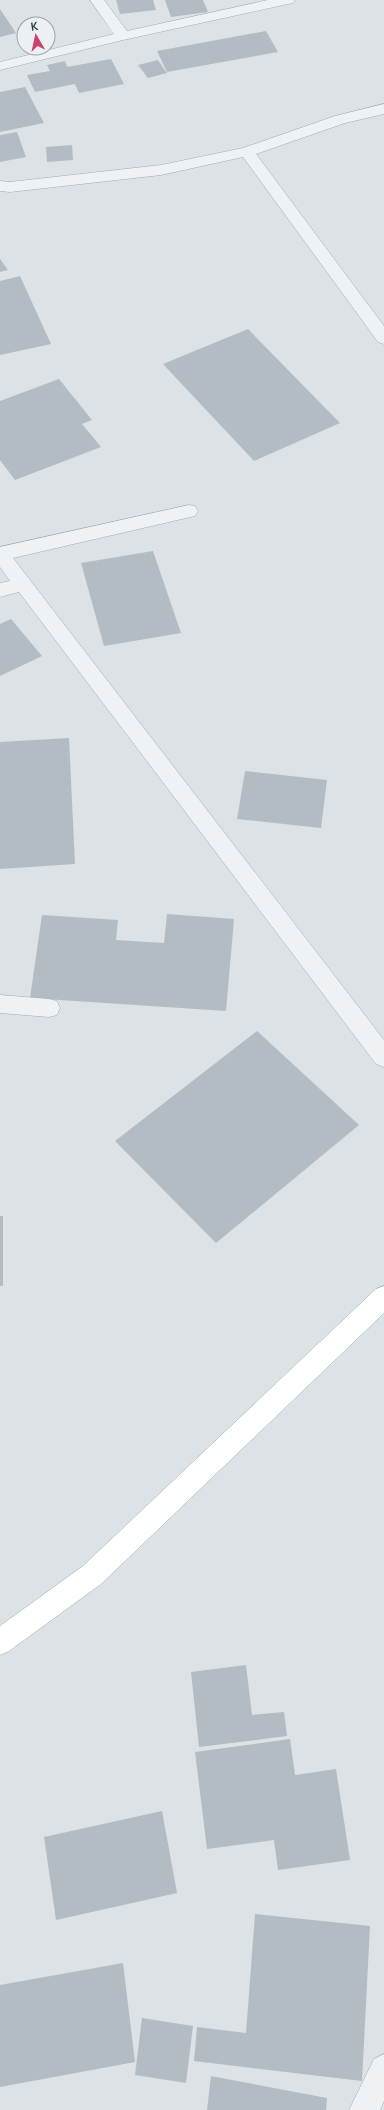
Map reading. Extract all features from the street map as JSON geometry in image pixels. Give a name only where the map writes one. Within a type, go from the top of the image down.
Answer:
[{"type":"main road","points":[[0,1642],[92,1575],[384,1297]]},
{"type":"street","points":[[98,0],[123,36]]},
{"type":"street","points":[[0,66],[123,36],[288,0]]},
{"type":"street","points":[[0,186],[10,187],[161,170],[246,152],[340,119],[384,109]]},
{"type":"street","points":[[246,152],[384,338]]},
{"type":"street","points":[[189,511],[0,554],[384,1057]]},
{"type":"street","points":[[0,590],[23,584]]},
{"type":"street","points":[[0,1004],[49,1008]]},
{"type":"street","points":[[364,2110],[384,2070]]},
{"type":"building","points":[[116,0],[153,0],[156,10],[120,14]]},
{"type":"building","points":[[165,0],[203,0],[208,12],[171,17]]},
{"type":"building","points":[[0,9],[16,33],[0,37]]},
{"type":"building","points":[[266,31],[278,52],[167,72],[157,51]]},
{"type":"building","points":[[111,59],[124,84],[79,93],[75,84],[35,92],[27,75],[50,71],[47,65],[65,61],[67,67]]},
{"type":"building","points":[[158,60],[167,73],[148,78],[138,65]]},
{"type":"building","points":[[25,87],[44,123],[0,132],[0,92]]},
{"type":"building","points":[[17,132],[26,157],[0,162],[0,135]]},
{"type":"building","points":[[72,145],[73,160],[47,162],[46,147]]},
{"type":"building","points":[[0,259],[8,270],[0,272]]},
{"type":"building","points":[[20,276],[51,344],[0,355],[0,281]]},
{"type":"building","points":[[248,329],[340,423],[254,461],[163,364]]},
{"type":"building","points":[[59,379],[92,420],[82,424],[101,447],[15,480],[0,460],[0,401]]},
{"type":"building","points":[[153,551],[181,633],[104,646],[81,563]]},
{"type":"building","points":[[11,619],[42,656],[0,676],[0,624]]},
{"type":"building","points":[[69,738],[75,864],[0,869],[0,742]]},
{"type":"building","points":[[245,771],[327,780],[321,828],[237,819]]},
{"type":"building","points":[[167,914],[234,919],[226,1011],[30,998],[42,915],[118,920],[116,940],[164,943]]},
{"type":"building","points":[[257,1031],[359,1125],[216,1243],[115,1141]]},
{"type":"building","points":[[0,1216],[3,1216],[3,1286],[0,1286]]},
{"type":"building","points":[[246,1665],[252,1715],[284,1712],[287,1736],[199,1747],[191,1672]]},
{"type":"building","points":[[290,1739],[295,1775],[336,1769],[350,1860],[278,1870],[274,1840],[207,1849],[195,1752]]},
{"type":"building","points":[[162,1811],[177,1893],[56,1920],[44,1837]]},
{"type":"building","points":[[255,1914],[370,1926],[362,2081],[194,2061],[197,2027],[246,2033]]},
{"type":"building","points":[[123,1963],[135,2062],[0,2087],[0,1985]]},
{"type":"building","points":[[142,2018],[193,2026],[186,2083],[135,2075]]},
{"type":"building","points":[[211,2076],[327,2098],[326,2110],[207,2110]]}]
